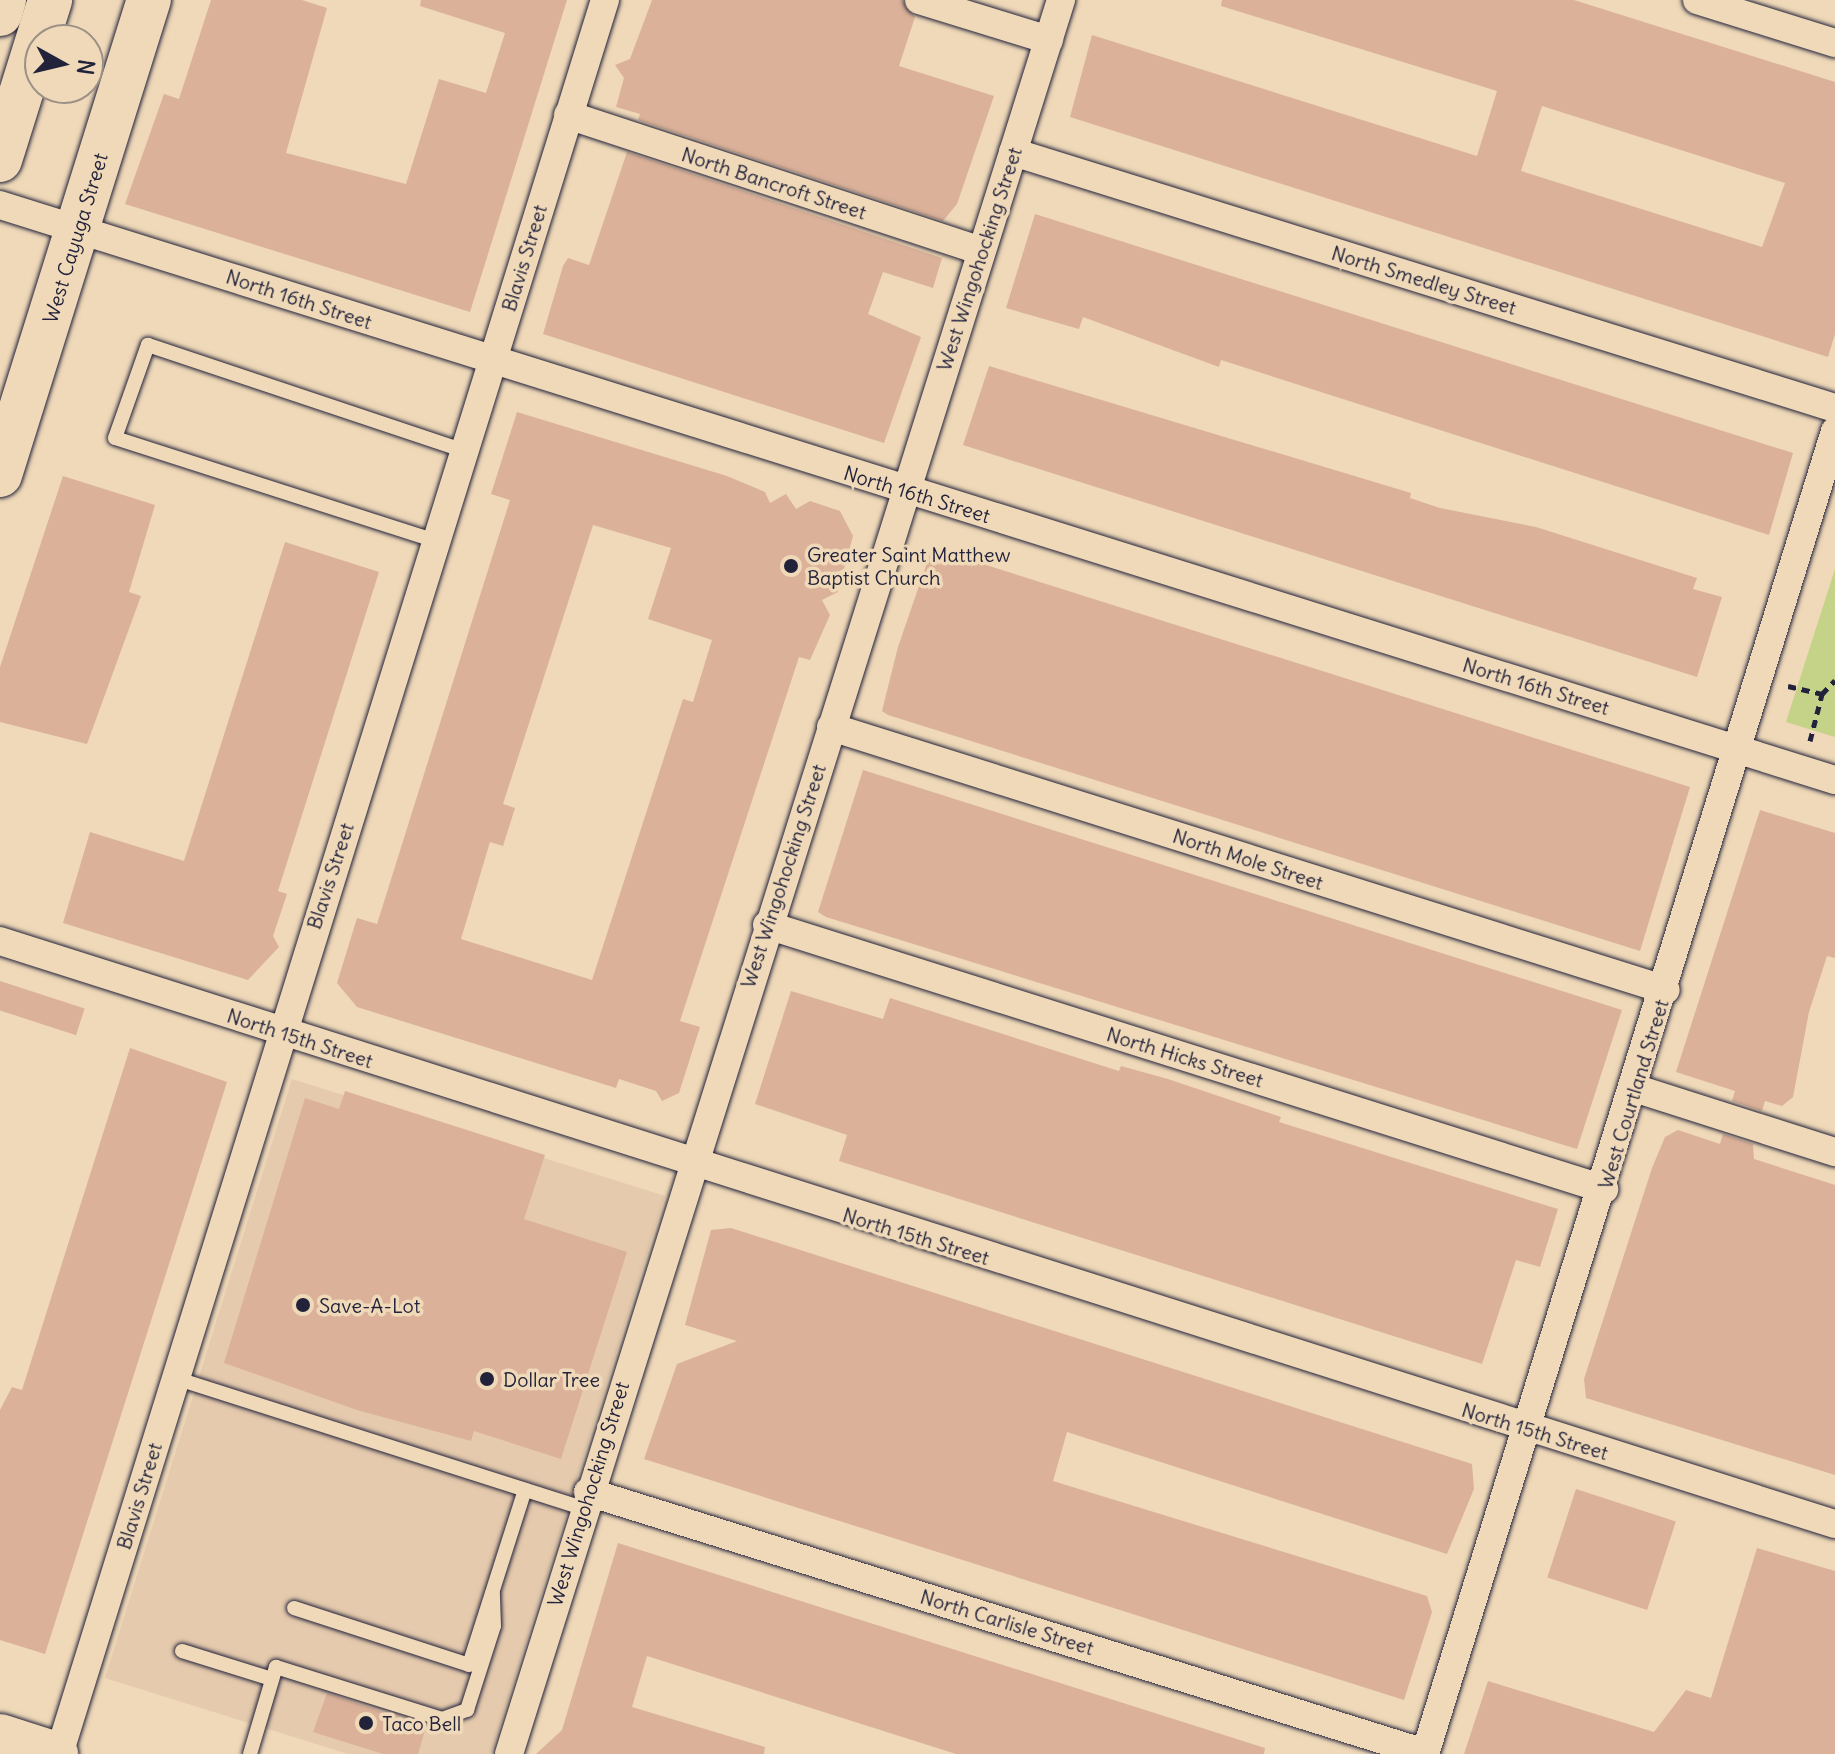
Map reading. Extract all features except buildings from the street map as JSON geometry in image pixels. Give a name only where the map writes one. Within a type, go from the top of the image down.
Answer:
[{"type":"main road","points":[[0,14],[4,0]]},
{"type":"main road","points":[[0,160],[50,0]]},
{"type":"main road","name":"West Cayuga Street","points":[[0,475],[67,225],[149,0]]},
{"type":"main road","points":[[0,1736],[58,1754]]},
{"type":"street","name":"Blavis Street","points":[[58,1754],[605,0]]},
{"type":"street","points":[[919,0],[1049,40]]},
{"type":"street","name":"West Wingohocking Street","points":[[509,1754],[586,1500],[1061,0]]},
{"type":"street","points":[[1697,0],[1835,43]]},
{"type":"street","name":"North Bancroft Street","points":[[568,115],[981,251]]},
{"type":"street","name":"North Smedley Street","points":[[1013,152],[1835,408]]},
{"type":"street","name":"North 16th Street","points":[[0,205],[1835,780]]},
{"type":"street","name":"West Courtland Street","points":[[1425,1754],[1741,750],[1835,431]]},
{"type":"street","name":"North Mole Street","points":[[831,727],[1666,990]]},
{"type":"street","name":"North Hicks Street","points":[[767,925],[1604,1189]]},
{"type":"street","name":"North 15th Street","points":[[0,941],[692,1166],[1835,1524]]},
{"type":"street","points":[[1634,1088],[1835,1152]]},
{"type":"street","name":"North Carlisle Street","points":[[586,1500],[1425,1754]]},
{"type":"lane","points":[[436,541],[115,438],[148,345],[464,451]]},
{"type":"lane","points":[[175,1378],[525,1490],[586,1500]]},
{"type":"lane","points":[[294,1608],[469,1665],[525,1490]]},
{"type":"lane","points":[[182,1651],[453,1718],[467,1710],[494,1626],[493,1592]]},
{"type":"lane","points":[[250,1754],[274,1673]]},
{"type":"path","points":[[1802,769],[1822,694],[1835,680]]},
{"type":"shaded area","points":[[292,1079],[665,1196],[491,1754],[348,1754],[105,1678]]},
{"type":"green space","points":[[1835,569],[1835,737],[1786,722]]},
{"type":"place","name":"Greater Saint Matthew Baptist Church","points":[[791,566]]},
{"type":"place","name":"Save-A-Lot","points":[[303,1305]]},
{"type":"place","name":"Dollar Tree","points":[[487,1379]]},
{"type":"place","name":"Taco Bell","points":[[366,1723]]}]
